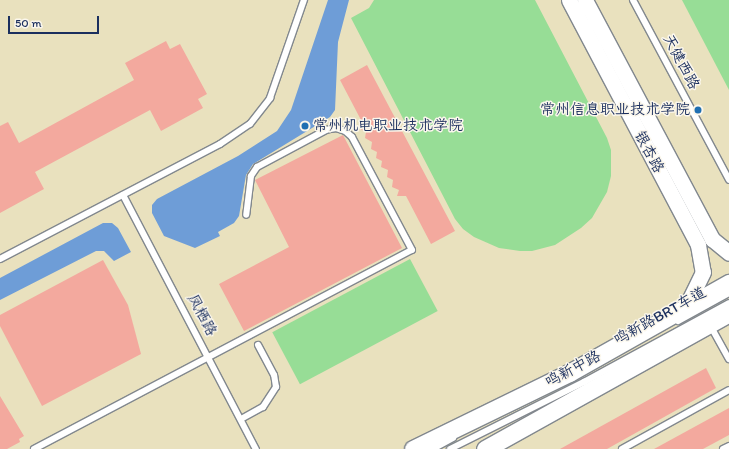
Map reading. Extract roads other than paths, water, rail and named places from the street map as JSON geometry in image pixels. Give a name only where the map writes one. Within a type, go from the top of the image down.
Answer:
[{"type":"main road","name":"鸣新中路","points":[[413,449],[569,373],[729,283]]},
{"type":"main road","name":"鸣新中路","points":[[485,449],[612,376],[729,313]]},
{"type":"street","name":"银杏路","points":[[569,0],[698,245],[703,272],[686,307]]},
{"type":"street","name":"银杏路","points":[[585,0],[712,239],[729,253]]},
{"type":"lane","points":[[0,259],[220,144],[250,124],[270,98],[304,0]]},
{"type":"lane","name":"天健西路","points":[[633,0],[729,180]]},
{"type":"lane","points":[[34,449],[412,250],[352,138],[345,131],[336,128],[326,130],[257,167],[251,176],[246,215]]},
{"type":"lane","name":"凤栖路","points":[[123,195],[256,449]]},
{"type":"lane","name":"鸣新路BRT车道","points":[[669,326],[729,293]]},
{"type":"lane","name":"鸣新路BRT车道","points":[[450,449],[584,382],[729,303]]},
{"type":"lane","points":[[710,324],[729,359]]},
{"type":"lane","name":"鸣新路BRT车道","points":[[468,431],[571,381],[641,342]]},
{"type":"lane","points":[[241,419],[263,407],[276,387],[274,375],[258,345]]},
{"type":"lane","points":[[584,382],[612,376]]},
{"type":"lane","points":[[622,449],[729,390]]},
{"type":"lane","points":[[433,449],[461,434]]},
{"type":"lane","points":[[723,449],[729,446]]},
{"type":"water","points":[[328,0],[349,0],[338,42],[335,110],[330,117],[253,164],[246,175],[239,216],[234,223],[218,232],[220,236],[195,248],[164,236],[152,213],[152,205],[157,199],[238,156],[277,131],[291,110]]},
{"type":"water","points":[[103,223],[112,223],[118,228],[131,252],[114,261],[104,251],[96,251],[0,300],[0,278]]},
{"type":"place","name":"常州信息职业技术学院","points":[[698,110]]},
{"type":"place","name":"常州机电职业技术学院","points":[[305,126]]}]
